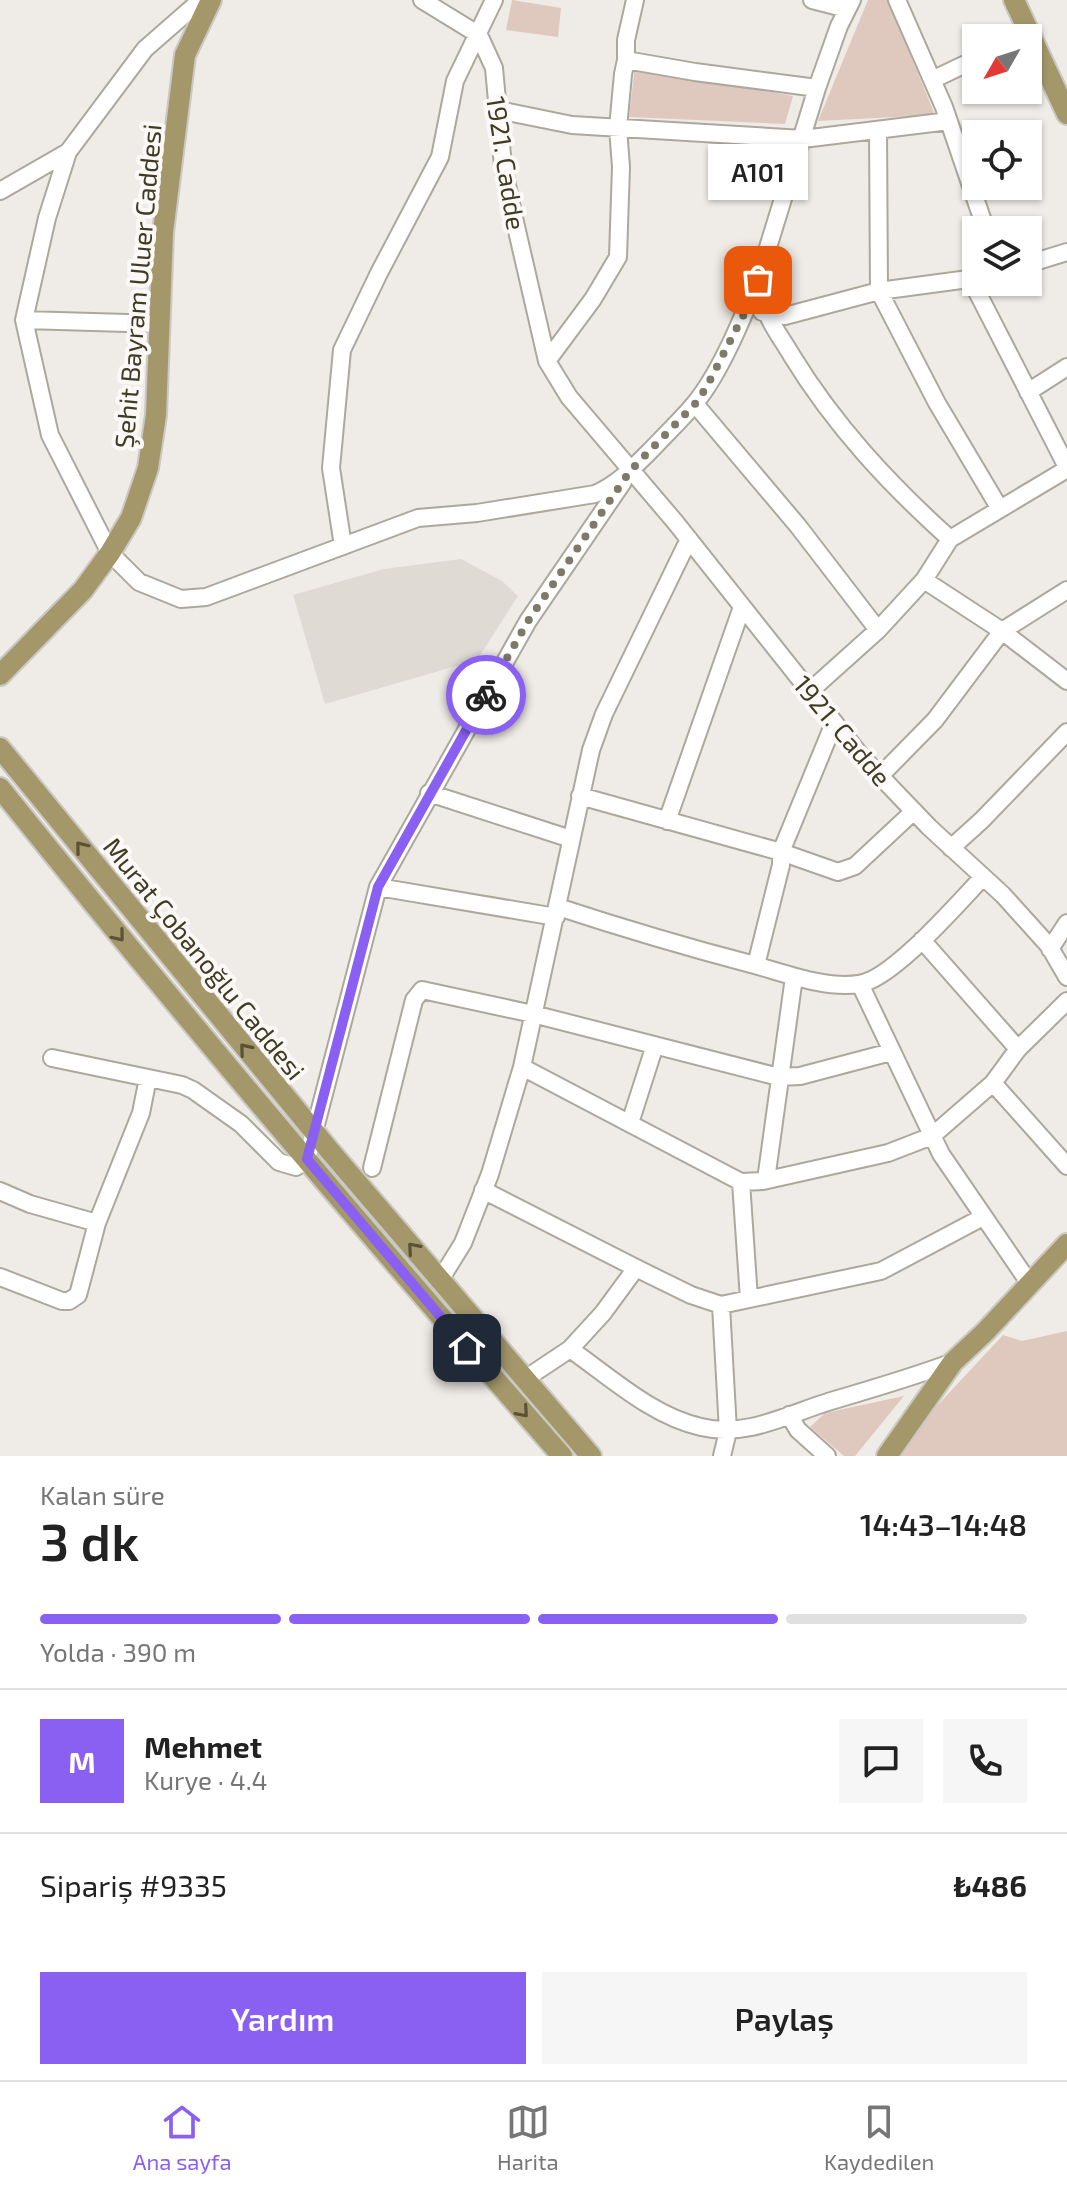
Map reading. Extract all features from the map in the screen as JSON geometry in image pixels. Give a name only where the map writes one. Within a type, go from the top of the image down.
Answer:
[{"type":"main road","name":"Şehit Bayram Uluer Caddesi","points":[[0,675],[83,590],[110,553],[131,518],[148,468],[156,415],[163,232],[185,55],[211,0]]},
{"type":"main road","points":[[1014,0],[1022,24]]},
{"type":"main road","points":[[1042,66],[1067,114]]},
{"type":"main road","name":"Murat Çobanoğlu Caddesi","points":[[0,748],[316,1134],[591,1456]]},
{"type":"main road","name":"Murat Çobanoğlu Caddesi","points":[[0,788],[135,956],[562,1456]]},
{"type":"main road","points":[[887,1456],[953,1362],[1067,1244]]},
{"type":"street","points":[[201,0],[145,49],[68,152],[47,218],[24,320],[50,435],[110,553],[139,582],[181,599],[206,597],[418,518],[477,513],[595,494],[630,471],[695,404],[746,310],[817,88],[839,26],[850,5],[812,0]]},
{"type":"street","points":[[343,546],[331,468],[342,350],[440,157],[455,81],[494,0]]},
{"type":"street","points":[[547,361],[593,299],[618,257],[621,167],[618,128],[626,40],[635,0]]},
{"type":"street","points":[[897,0],[949,121],[981,216]]},
{"type":"street","points":[[425,1],[479,35]]},
{"type":"street","name":"1921. Cadde","points":[[479,35],[494,68],[503,166],[547,361],[569,397],[689,539],[834,723],[914,811],[1003,895],[1050,949],[1067,977]]},
{"type":"street","points":[[626,60],[817,88]]},
{"type":"street","points":[[932,80],[962,66]]},
{"type":"street","points":[[498,110],[572,125],[803,139],[949,121]]},
{"type":"street","points":[[878,130],[879,291],[937,403],[1000,509]]},
{"type":"street","points":[[0,191],[8,182],[68,152]]},
{"type":"street","points":[[1042,260],[1067,252]]},
{"type":"street","points":[[746,310],[785,316],[879,291],[962,280]]},
{"type":"street","points":[[810,691],[878,630],[924,580],[950,539],[1067,468],[982,296]]},
{"type":"street","points":[[767,313],[815,394],[852,441],[950,539]]},
{"type":"street","points":[[24,320],[161,324]]},
{"type":"street","points":[[1028,392],[1067,367]]},
{"type":"street","points":[[695,404],[798,526],[878,630]]},
{"type":"street","points":[[52,1058],[182,1085],[241,1124],[279,1162],[296,1167],[307,1159],[378,887],[528,621],[630,471]]},
{"type":"street","points":[[440,1280],[463,1243],[490,1174],[522,1067],[591,750],[604,714],[689,539]]},
{"type":"street","points":[[924,580],[1002,631],[1067,681]]},
{"type":"street","points":[[880,776],[935,720],[1002,631],[1067,590]]},
{"type":"street","points":[[667,821],[742,607]]},
{"type":"street","points":[[756,965],[781,865],[781,852],[834,723]]},
{"type":"street","points":[[951,848],[1067,732]]},
{"type":"street","points":[[429,793],[571,839]]},
{"type":"street","points":[[580,796],[781,852],[838,872],[855,866],[914,811]]},
{"type":"street","points":[[378,887],[557,912],[794,977],[860,984],[880,975],[922,940],[983,877]]},
{"type":"street","points":[[1050,949],[1067,923]]},
{"type":"street","points":[[922,940],[1018,1049]]},
{"type":"street","points":[[766,1180],[794,977]]},
{"type":"street","points":[[860,984],[941,1154],[1030,1284]]},
{"type":"street","points":[[372,1168],[414,1000],[422,990],[533,1014],[779,1077],[800,1076],[891,1052]]},
{"type":"street","points":[[522,1067],[741,1182],[766,1180],[888,1153],[932,1136],[993,1083],[1018,1049],[1067,1001]]},
{"type":"street","points":[[630,1123],[655,1045]]},
{"type":"street","points":[[0,1277],[62,1301],[73,1300],[78,1295],[97,1223],[141,1113],[148,1078]]},
{"type":"street","points":[[993,1083],[1067,1166]]},
{"type":"street","points":[[741,1182],[749,1299]]},
{"type":"street","points":[[483,1190],[691,1295],[721,1305],[881,1271],[983,1217]]},
{"type":"street","points":[[0,1191],[30,1204],[97,1223]]},
{"type":"street","points":[[525,1379],[570,1349],[603,1313],[636,1268]]},
{"type":"street","points":[[721,1305],[728,1431],[722,1456]]},
{"type":"street","points":[[570,1349],[663,1414],[699,1427],[728,1431],[753,1428],[953,1362]]},
{"type":"street","points":[[789,1415],[798,1430],[827,1456]]},
{"type":"shaded area","points":[[512,0],[561,8],[558,37],[506,30]]},
{"type":"shaded area","points":[[868,0],[888,0],[935,115],[818,121]]},
{"type":"shaded area","points":[[635,66],[793,96],[785,124],[629,117]]},
{"type":"shaded area","points":[[461,559],[502,581],[518,596],[477,660],[325,704],[293,595],[384,569]]},
{"type":"shaded area","points":[[1067,1331],[1067,1456],[900,1456],[934,1409],[1003,1335],[1022,1341]]},
{"type":"shaded area","points":[[904,1396],[855,1456],[844,1456],[810,1427],[825,1413]]},
{"type":"way so far","points":[[486,695],[528,621],[630,471],[695,404],[706,388],[758,280]]},
{"type":"place","name":"A101","points":[[758,280]]},
{"type":"route","points":[[467,1348],[307,1159],[378,887],[486,695]]}]
